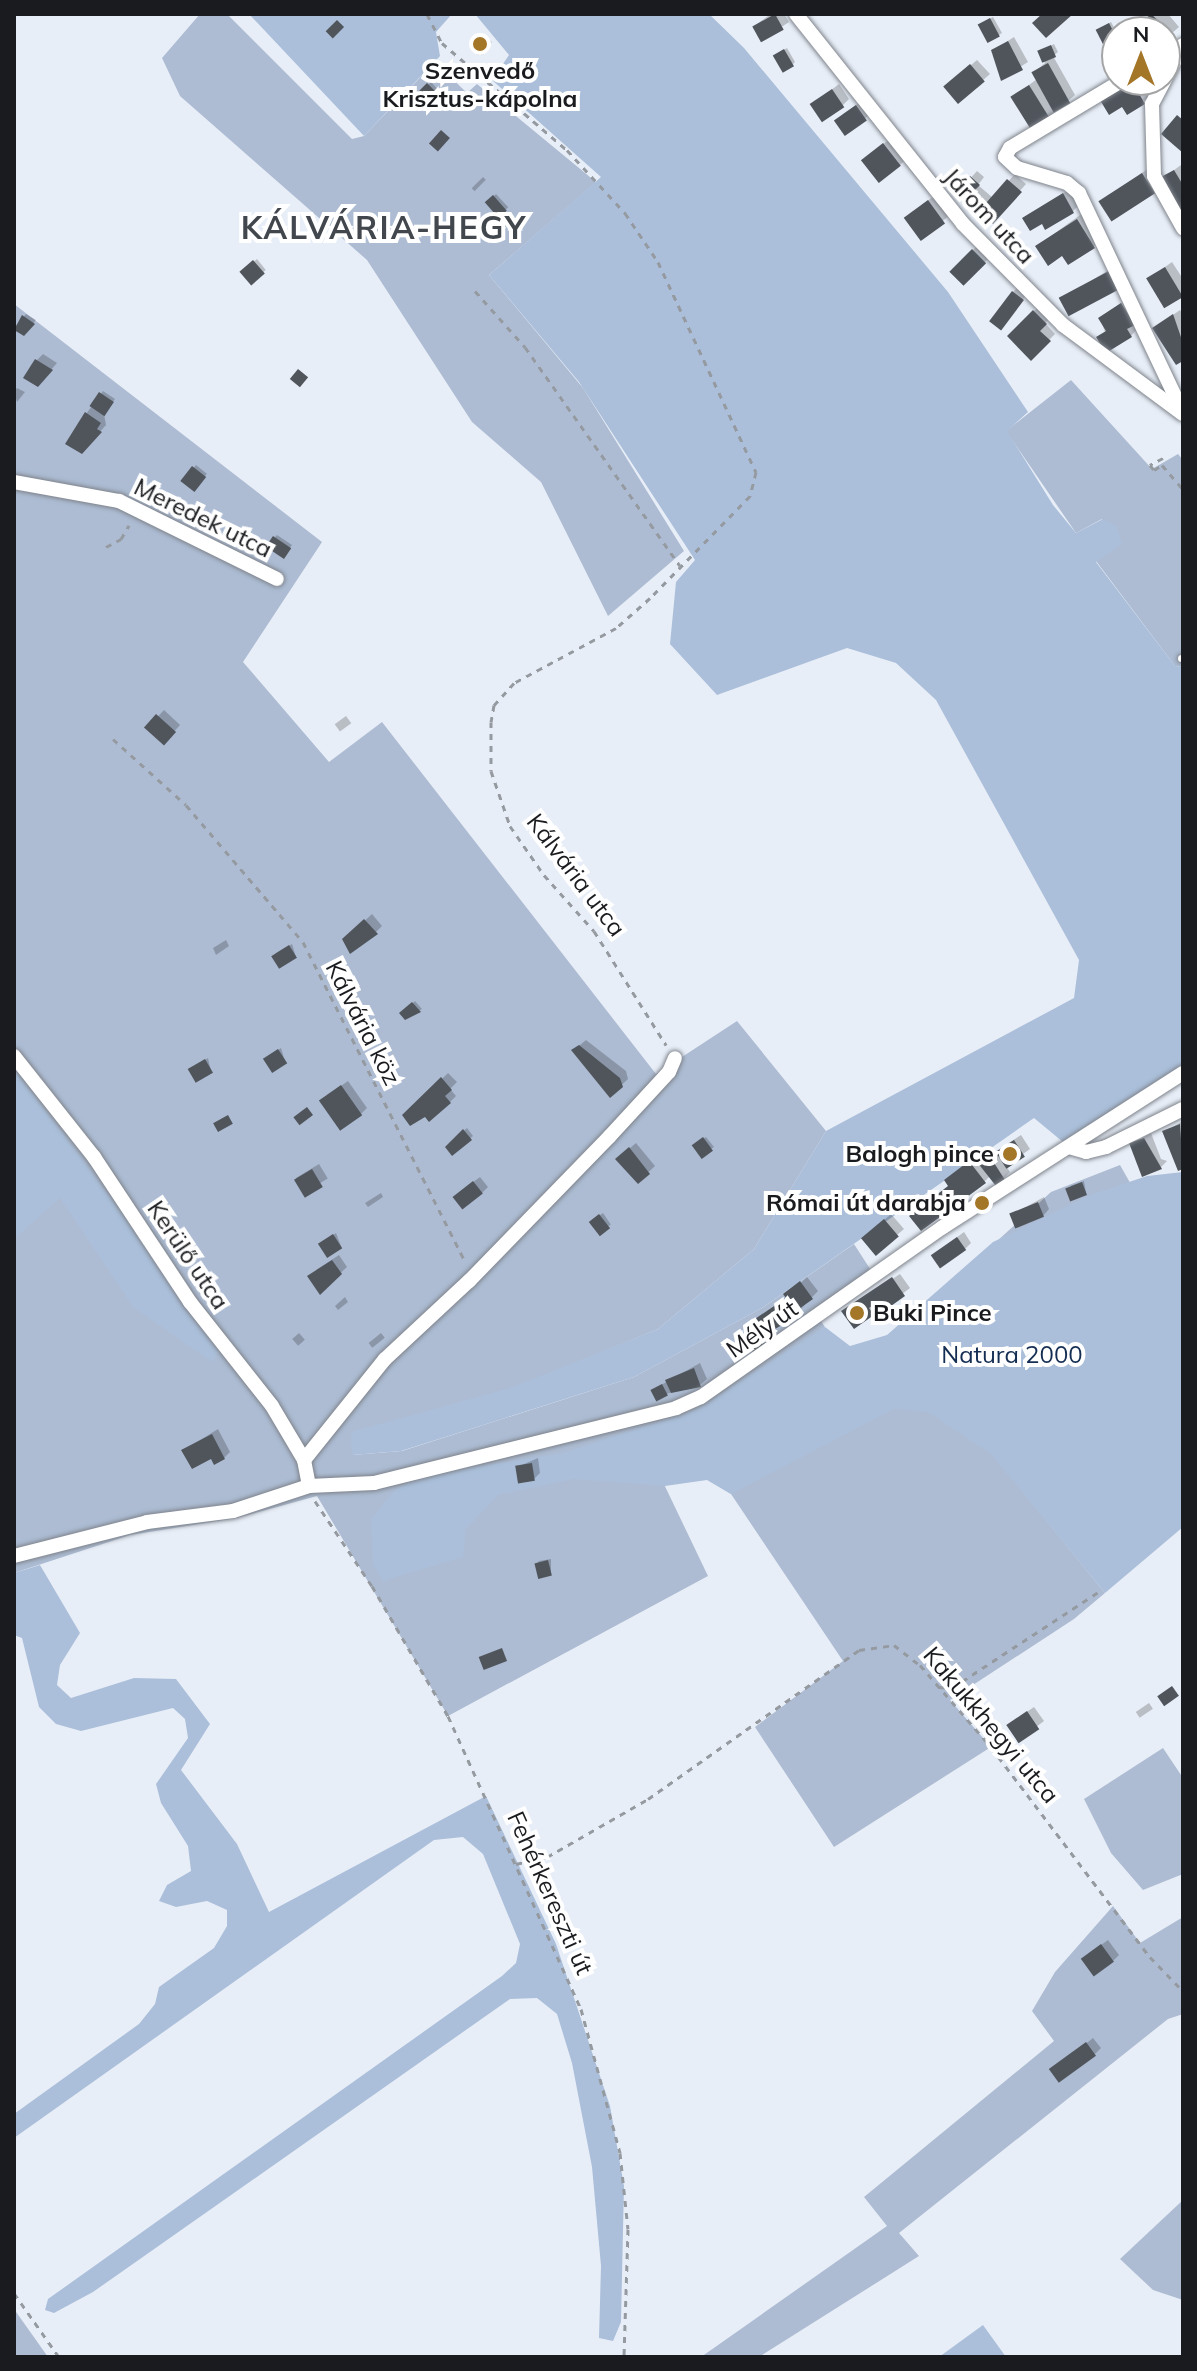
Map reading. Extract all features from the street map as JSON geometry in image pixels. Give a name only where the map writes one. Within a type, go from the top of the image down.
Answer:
[{"type":"street","name":"Járom utca","points":[[796,14],[963,224],[1063,325],[1183,414]]},
{"type":"street","points":[[1101,93],[1010,148],[1005,157],[1017,168],[1067,183],[1079,193],[1183,414]]},
{"type":"street","points":[[1156,96],[1152,104],[1154,176],[1183,228]]},
{"type":"street","name":"Meredek utca","points":[[14,482],[119,501],[277,579]]},
{"type":"street","name":"Kerülő utca","points":[[14,1056],[94,1157],[190,1302],[256,1382],[304,1460],[309,1486]]},
{"type":"street","points":[[304,1460],[385,1359],[469,1281],[655,1088],[675,1058]]},
{"type":"street","name":"Mély út","points":[[14,1556],[147,1522],[233,1511],[309,1486],[374,1483],[676,1408],[701,1397],[943,1227],[1183,1073]]},
{"type":"street","points":[[1069,1147],[1086,1152],[1106,1147],[1183,1109]]},
{"type":"path","name":"Kálvária utca","points":[[427,14],[442,43],[567,150],[625,213],[658,262],[719,400],[743,441],[756,472],[750,496],[616,628],[504,692],[494,705],[490,747],[497,796],[510,826],[544,875],[594,931],[675,1058]]},
{"type":"path","points":[[475,291],[525,347],[680,566]]},
{"type":"path","points":[[1163,458],[1150,465],[1154,470],[1162,465],[1183,489]]},
{"type":"path","points":[[106,547],[129,529],[130,517],[119,501]]},
{"type":"path","name":"Kálvária köz","points":[[113,739],[186,805],[303,942],[464,1259],[469,1281]]},
{"type":"path","name":"Fehérkereszti út","points":[[309,1486],[442,1705],[571,1983],[610,2106],[628,2229],[624,2357]]},
{"type":"path","points":[[939,1687],[952,1688],[1098,1592]]},
{"type":"path","name":"Kakukkhegyi utca","points":[[516,1864],[547,1857],[648,1799],[859,1650],[894,1645],[939,1687],[1063,1839],[1150,1957],[1183,1991]]},
{"type":"path","points":[[14,2293],[59,2357]]},
{"type":"green space","points":[[200,14],[227,14],[352,139],[364,136],[435,62],[467,93],[477,84],[596,182],[489,275],[583,388],[684,551],[608,616],[541,482],[472,422],[367,260],[180,96],[162,58]]},
{"type":"green space","points":[[249,14],[452,14],[436,32],[440,56],[364,136]]},
{"type":"green space","points":[[475,14],[709,14],[744,48],[948,292],[1028,412],[1007,431],[1053,505],[1076,533],[1103,519],[1117,526],[1122,544],[1096,562],[1175,666],[1183,667],[1183,1073],[1069,1147],[1034,1118],[762,1308],[634,1377],[401,1451],[352,1455],[351,1432],[510,1388],[658,1329],[754,1249],[826,1131],[1074,998],[1079,960],[936,700],[896,663],[847,648],[717,695],[670,644],[676,582],[695,560],[579,382],[489,275],[601,177],[492,80],[509,55]]},
{"type":"green space","points":[[14,304],[322,542],[243,662],[329,762],[382,722],[656,1074],[737,1021],[826,1131],[754,1249],[658,1329],[352,1455],[402,1451],[634,1377],[762,1308],[854,1244],[874,1275],[818,1317],[825,1327],[821,1330],[848,1351],[887,1341],[1051,1192],[1120,1165],[1133,1188],[992,1454],[1105,1593],[1074,1619],[950,1700],[991,1747],[834,1847],[755,1727],[843,1661],[731,1494],[708,1480],[662,1480],[708,1576],[448,1716],[317,1496],[237,1518],[130,1535],[14,1573]]},
{"type":"green space","points":[[1071,380],[1152,469],[1178,454],[1183,460],[1183,667],[1175,666],[1096,561],[1102,519],[1076,533],[1006,431]]},
{"type":"green space","points":[[14,1069],[222,1347],[212,1362],[133,1307],[60,1198],[14,1239]]},
{"type":"green space","name":"Natura 2000","points":[[1183,1172],[1183,1527],[1105,1593],[991,1454],[928,1412],[894,1409],[731,1494],[707,1480],[665,1486],[574,1479],[498,1495],[466,1529],[463,1557],[383,1581],[373,1565],[371,1519],[394,1491],[421,1476],[563,1453],[696,1410],[825,1327],[850,1346],[887,1335],[993,1242],[1090,1195],[1147,1176]]},
{"type":"green space","points":[[40,1565],[80,1633],[60,1665],[57,1685],[71,1698],[134,1678],[176,1679],[210,1724],[181,1770],[237,1844],[269,1912],[486,1796],[556,1944],[610,2106],[624,2186],[621,2322],[613,2341],[599,2338],[601,2266],[592,2167],[572,2063],[557,2014],[537,1998],[510,1999],[93,2292],[54,2313],[45,2310],[48,2299],[502,1976],[516,1963],[520,1944],[483,1854],[463,1837],[434,1840],[14,2138],[14,2114],[139,2024],[155,2004],[159,1987],[214,1948],[227,1926],[227,1910],[207,1901],[176,1907],[159,1901],[167,1885],[191,1871],[188,1846],[161,1803],[156,1784],[188,1738],[185,1719],[173,1708],[81,1731],[56,1724],[39,1707],[22,1638],[14,1635],[14,1573]]},
{"type":"green space","points":[[1163,1748],[1183,1778],[1183,1874],[1143,1890],[1111,1853],[1084,1799]]},
{"type":"green space","points":[[1113,1906],[1140,1943],[1183,1917],[1183,2014],[1168,2019],[899,2233],[919,2256],[759,2357],[701,2357],[887,2226],[864,2197],[1054,2041],[1032,2011],[1055,1972]]},
{"type":"green space","points":[[1183,2200],[1183,2300],[1153,2290],[1120,2259]]},
{"type":"green space","points":[[14,2309],[48,2357],[14,2357]]},
{"type":"green space","points":[[983,2325],[1006,2357],[939,2357]]},
{"type":"building","points":[[775,14],[784,30],[761,42],[752,27]]},
{"type":"building","points":[[1042,14],[1073,14],[1046,38],[1032,23]]},
{"type":"building","points":[[990,18],[1000,37],[987,43],[978,25]]},
{"type":"building","points":[[337,20],[344,27],[333,38],[326,31]]},
{"type":"building","name":"Szenvedő Krisztus-kápolna","points":[[480,35],[487,38],[490,45],[487,52],[480,55],[473,52],[470,45],[473,38]]},
{"type":"building","points":[[1008,41],[1023,70],[1001,81],[991,50]]},
{"type":"building","points":[[1051,45],[1056,57],[1042,63],[1037,51]]},
{"type":"building","points":[[784,49],[794,66],[783,73],[773,56]]},
{"type":"building","points":[[1048,63],[1070,103],[1054,112],[1031,72]]},
{"type":"building","points":[[970,64],[985,82],[958,104],[943,86]]},
{"type":"building","points":[[427,83],[441,97],[432,106],[418,92]]},
{"type":"building","points":[[1029,85],[1050,119],[1032,131],[1010,97]]},
{"type":"building","points":[[832,89],[844,107],[822,122],[810,104]]},
{"type":"building","points":[[1106,96],[1140,96],[1145,104],[1127,115],[1122,107],[1109,115],[1100,100]]},
{"type":"building","points":[[856,105],[867,121],[845,136],[834,120]]},
{"type":"building","points":[[1177,115],[1183,120],[1183,153],[1161,134]]},
{"type":"building","points":[[441,130],[450,138],[438,151],[429,143]]},
{"type":"building","points":[[883,143],[901,166],[879,183],[861,160]]},
{"type":"building","points":[[1174,170],[1183,185],[1181,211],[1161,177]]},
{"type":"building","points":[[1142,173],[1155,193],[1111,221],[1098,201]]},
{"type":"building","points":[[970,176],[980,185],[973,192],[986,203],[1007,179],[1022,192],[993,224],[956,191]]},
{"type":"building","points":[[1063,193],[1074,213],[1045,230],[1042,224],[1030,231],[1022,218]]},
{"type":"building","points":[[493,195],[507,211],[498,218],[485,202]]},
{"type":"building","points":[[928,200],[945,223],[921,241],[904,218]]},
{"type":"building","points":[[1077,219],[1095,248],[1068,265],[1062,256],[1048,266],[1035,246]]},
{"type":"building","points":[[972,249],[986,263],[964,286],[949,272]]},
{"type":"building","points":[[253,260],[265,274],[251,285],[239,272]]},
{"type":"building","points":[[1165,267],[1183,297],[1164,308],[1146,278]]},
{"type":"building","points":[[1109,271],[1119,290],[1069,316],[1059,298]]},
{"type":"building","points":[[1012,291],[1024,300],[1001,330],[989,321]]},
{"type":"building","points":[[1121,303],[1135,325],[1127,329],[1132,337],[1106,353],[1096,337],[1106,331],[1098,318]]},
{"type":"building","points":[[1033,310],[1047,324],[1040,331],[1051,341],[1031,361],[1007,336]]},
{"type":"building","points":[[1173,314],[1183,343],[1183,361],[1176,365],[1152,328]]},
{"type":"building","points":[[22,315],[35,324],[24,336],[14,330]]},
{"type":"building","points":[[35,359],[53,370],[38,387],[23,378]]},
{"type":"building","points":[[298,369],[308,377],[300,387],[290,379]]},
{"type":"building","points":[[99,392],[114,402],[104,416],[89,406]]},
{"type":"building","points":[[85,412],[101,423],[97,429],[102,432],[82,454],[65,444]]},
{"type":"building","points":[[192,466],[206,477],[194,492],[180,481]]},
{"type":"building","points":[[273,536],[291,548],[284,559],[266,547]]},
{"type":"building","points":[[156,714],[176,732],[164,745],[144,727]]},
{"type":"building","points":[[364,919],[378,934],[350,954],[342,939]]},
{"type":"building","points":[[289,945],[297,958],[279,969],[271,956]]},
{"type":"building","points":[[412,1002],[421,1012],[405,1020],[399,1013]]},
{"type":"building","points":[[579,1045],[620,1078],[623,1087],[610,1098],[571,1050]]},
{"type":"building","points":[[278,1049],[287,1063],[272,1073],[263,1059]]},
{"type":"building","points":[[205,1059],[213,1073],[196,1083],[188,1069]]},
{"type":"building","points":[[441,1077],[452,1090],[445,1096],[451,1103],[429,1122],[425,1117],[410,1126],[402,1115]]},
{"type":"building","points":[[341,1085],[362,1115],[340,1131],[319,1100]]},
{"type":"building","points":[[307,1107],[313,1115],[299,1125],[293,1117]]},
{"type":"building","points":[[228,1115],[233,1124],[218,1132],[213,1123]]},
{"type":"building","points":[[1180,1124],[1183,1169],[1178,1171],[1162,1131]]},
{"type":"building","points":[[463,1129],[472,1140],[452,1156],[445,1147]]},
{"type":"building","points":[[703,1137],[713,1151],[702,1159],[692,1145]]},
{"type":"building","points":[[1144,1138],[1162,1169],[1142,1177],[1129,1143]]},
{"type":"building","name":"Balogh pince","points":[[1014,1140],[1025,1157],[1006,1169],[996,1152]]},
{"type":"building","points":[[629,1147],[650,1174],[638,1184],[615,1159]]},
{"type":"building","points":[[989,1155],[1005,1180],[996,1186],[977,1162]]},
{"type":"building","points":[[969,1161],[986,1183],[921,1231],[909,1216],[948,1186],[944,1180]]},
{"type":"building","points":[[312,1169],[323,1187],[305,1198],[294,1180]]},
{"type":"building","points":[[473,1181],[483,1194],[462,1210],[453,1197]]},
{"type":"building","points":[[1082,1182],[1087,1195],[1070,1202],[1065,1188]]},
{"type":"building","points":[[1038,1202],[1044,1217],[1015,1228],[1009,1214]]},
{"type":"building","points":[[599,1214],[610,1228],[600,1236],[589,1222]]},
{"type":"building","points":[[884,1219],[899,1237],[876,1256],[861,1238]]},
{"type":"building","points":[[333,1234],[342,1248],[327,1258],[318,1244]]},
{"type":"building","points":[[957,1237],[966,1250],[940,1268],[931,1255]]},
{"type":"building","points":[[332,1260],[342,1274],[320,1295],[307,1276]]},
{"type":"building","points":[[892,1277],[905,1296],[884,1311],[878,1302],[869,1308],[874,1315],[854,1329],[841,1311]]},
{"type":"building","points":[[800,1281],[813,1299],[796,1311],[799,1315],[760,1338],[765,1343],[753,1352],[742,1337],[753,1328],[749,1323],[786,1298],[783,1294]]},
{"type":"building","points":[[694,1368],[701,1387],[671,1393],[665,1380]]},
{"type":"building","points":[[662,1384],[668,1396],[656,1401],[650,1390]]},
{"type":"building","points":[[212,1434],[225,1459],[214,1465],[211,1459],[192,1469],[181,1450]]},
{"type":"building","points":[[532,1463],[535,1481],[518,1483],[515,1466]]},
{"type":"building","points":[[548,1560],[552,1576],[538,1579],[534,1563]]},
{"type":"building","points":[[502,1648],[507,1661],[484,1670],[479,1657]]},
{"type":"building","points":[[1172,1686],[1179,1696],[1164,1706],[1157,1696]]},
{"type":"building","points":[[1027,1711],[1039,1729],[1019,1743],[1006,1725]]},
{"type":"building","points":[[1101,1944],[1114,1962],[1094,1976],[1081,1959]]},
{"type":"building","points":[[1086,2042],[1096,2056],[1059,2083],[1049,2069]]},
{"type":"place","name":"Szenvedő Krisztus-kápolna","points":[[480,44]]},
{"type":"place","name":"Balogh pince","points":[[1010,1154]]},
{"type":"place","name":"Római út darabja","points":[[982,1203]]},
{"type":"place","name":"Buki Pince","points":[[857,1313]]},
{"type":"district","name":"KÁLVÁRIA-HEGY","points":[[384,227]]}]
